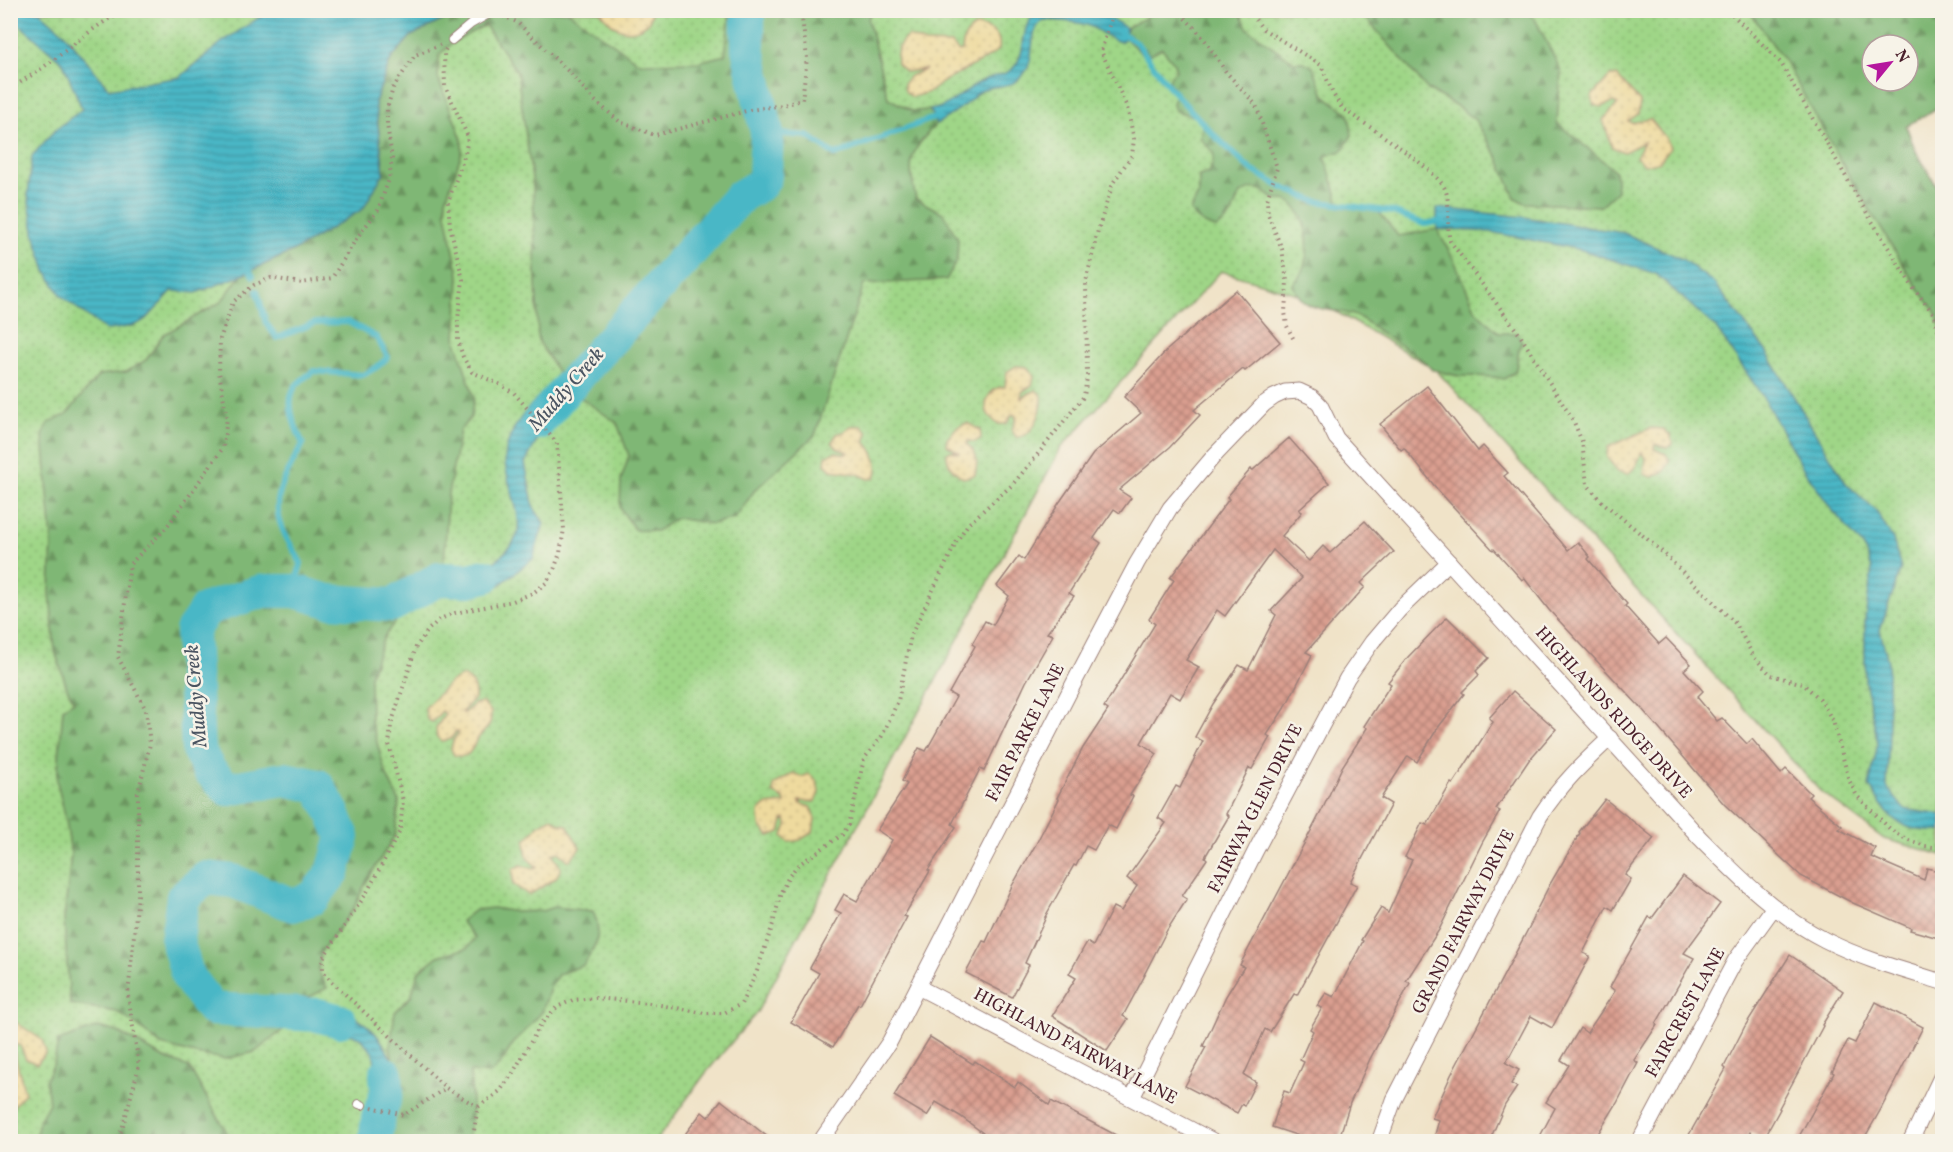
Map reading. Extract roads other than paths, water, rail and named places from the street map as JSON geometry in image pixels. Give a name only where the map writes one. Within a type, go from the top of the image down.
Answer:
[{"type":"street","name":"FAIR PARKE LANE","points":[[820,1142],[890,1041],[1088,656],[1137,563],[1170,508],[1214,456],[1264,404],[1286,392],[1299,391],[1312,396]]},
{"type":"street","name":"HIGHLANDS RIDGE DRIVE","points":[[1312,396],[1320,405],[1336,438],[1700,838],[1736,874],[1774,907],[1824,940],[1883,964],[1942,982]]},
{"type":"street","name":"FAIRWAY GLEN DRIVE","points":[[1132,1098],[1256,850],[1347,678],[1372,642],[1400,609],[1449,562]]},
{"type":"street","name":"GRAND FAIRWAY DRIVE","points":[[1379,1142],[1394,1100],[1540,816],[1563,784],[1610,738]]},
{"type":"street","name":"FAIRCREST LANE","points":[[1639,1142],[1735,961],[1774,907]]},
{"type":"street","name":"HIGHLAND FAIRWAY LANE","points":[[918,987],[1215,1142]]},
{"type":"street","points":[[1910,1142],[1942,1075]]},
{"type":"lane","points":[[452,40],[471,24],[492,12]]},
{"type":"water","points":[[11,10],[39,11],[64,33],[109,89],[180,77],[222,42],[269,11],[461,11],[411,36],[391,59],[375,102],[384,172],[363,209],[297,249],[240,276],[196,293],[172,291],[145,320],[138,324],[106,330],[61,296],[46,271],[35,237],[28,196],[32,156],[55,130],[82,109],[63,63],[11,17]]},
{"type":"water","points":[[1041,11],[1074,11],[1108,18],[1126,28],[1125,38],[1121,42],[1087,25],[1044,20],[1035,30],[1031,59],[1021,78],[1010,84],[979,92],[956,112],[936,124],[930,110],[951,102],[982,81],[1004,74],[1015,66],[1022,51],[1026,28],[1034,16]]},
{"type":"water","points":[[1437,208],[1524,217],[1624,233],[1682,259],[1714,283],[1766,351],[1846,483],[1876,511],[1893,539],[1901,568],[1880,630],[1888,662],[1887,787],[1904,809],[1942,815],[1942,831],[1918,830],[1901,824],[1889,814],[1869,786],[1878,743],[1865,681],[1865,619],[1872,569],[1864,548],[1830,507],[1803,468],[1761,394],[1716,328],[1656,274],[1582,250],[1491,232],[1437,229]]},
{"type":"water","points":[[559,375],[578,396],[538,439],[525,463],[534,508],[544,523],[533,559],[498,586],[433,596],[444,564],[486,569],[513,543],[518,524],[506,468],[507,446],[511,434],[525,412]]},
{"type":"water","points":[[302,1001],[336,1010],[355,1018],[364,1023],[379,1038],[390,1057],[396,1078],[397,1088],[389,1120],[368,1117],[378,1079],[373,1053],[362,1039],[335,1027],[311,1021],[289,1025]]},
{"type":"waterway","name":"Muddy Creek","points":[[538,423],[741,196],[761,184],[765,177],[767,133],[748,49],[748,10]]},
{"type":"waterway","points":[[1120,32],[1136,42],[1171,89],[1250,169],[1281,187],[1315,201],[1393,212],[1424,224],[1443,221]]},
{"type":"waterway","points":[[767,133],[808,136],[835,155],[939,116]]},
{"type":"waterway","points":[[247,266],[253,276]]},
{"type":"waterway","points":[[257,291],[266,323],[277,338],[315,323],[348,322],[376,337],[388,357],[363,375],[314,371],[299,383],[292,393],[292,416],[303,444],[286,475],[278,507],[283,530],[301,563],[294,591]]},
{"type":"waterway","name":"Muddy Creek","points":[[340,1021],[318,1015],[212,1009],[188,977],[177,940],[183,897],[206,878],[233,881],[293,905],[313,898],[333,872],[343,837],[318,786],[284,779],[228,789],[209,770],[198,749],[192,631],[206,609],[263,591],[294,591],[329,601],[392,605],[439,579],[469,580],[485,576]]},
{"type":"waterway","name":"Muddy Creek","points":[[375,1142],[378,1118],[387,1092],[386,1074]]}]
